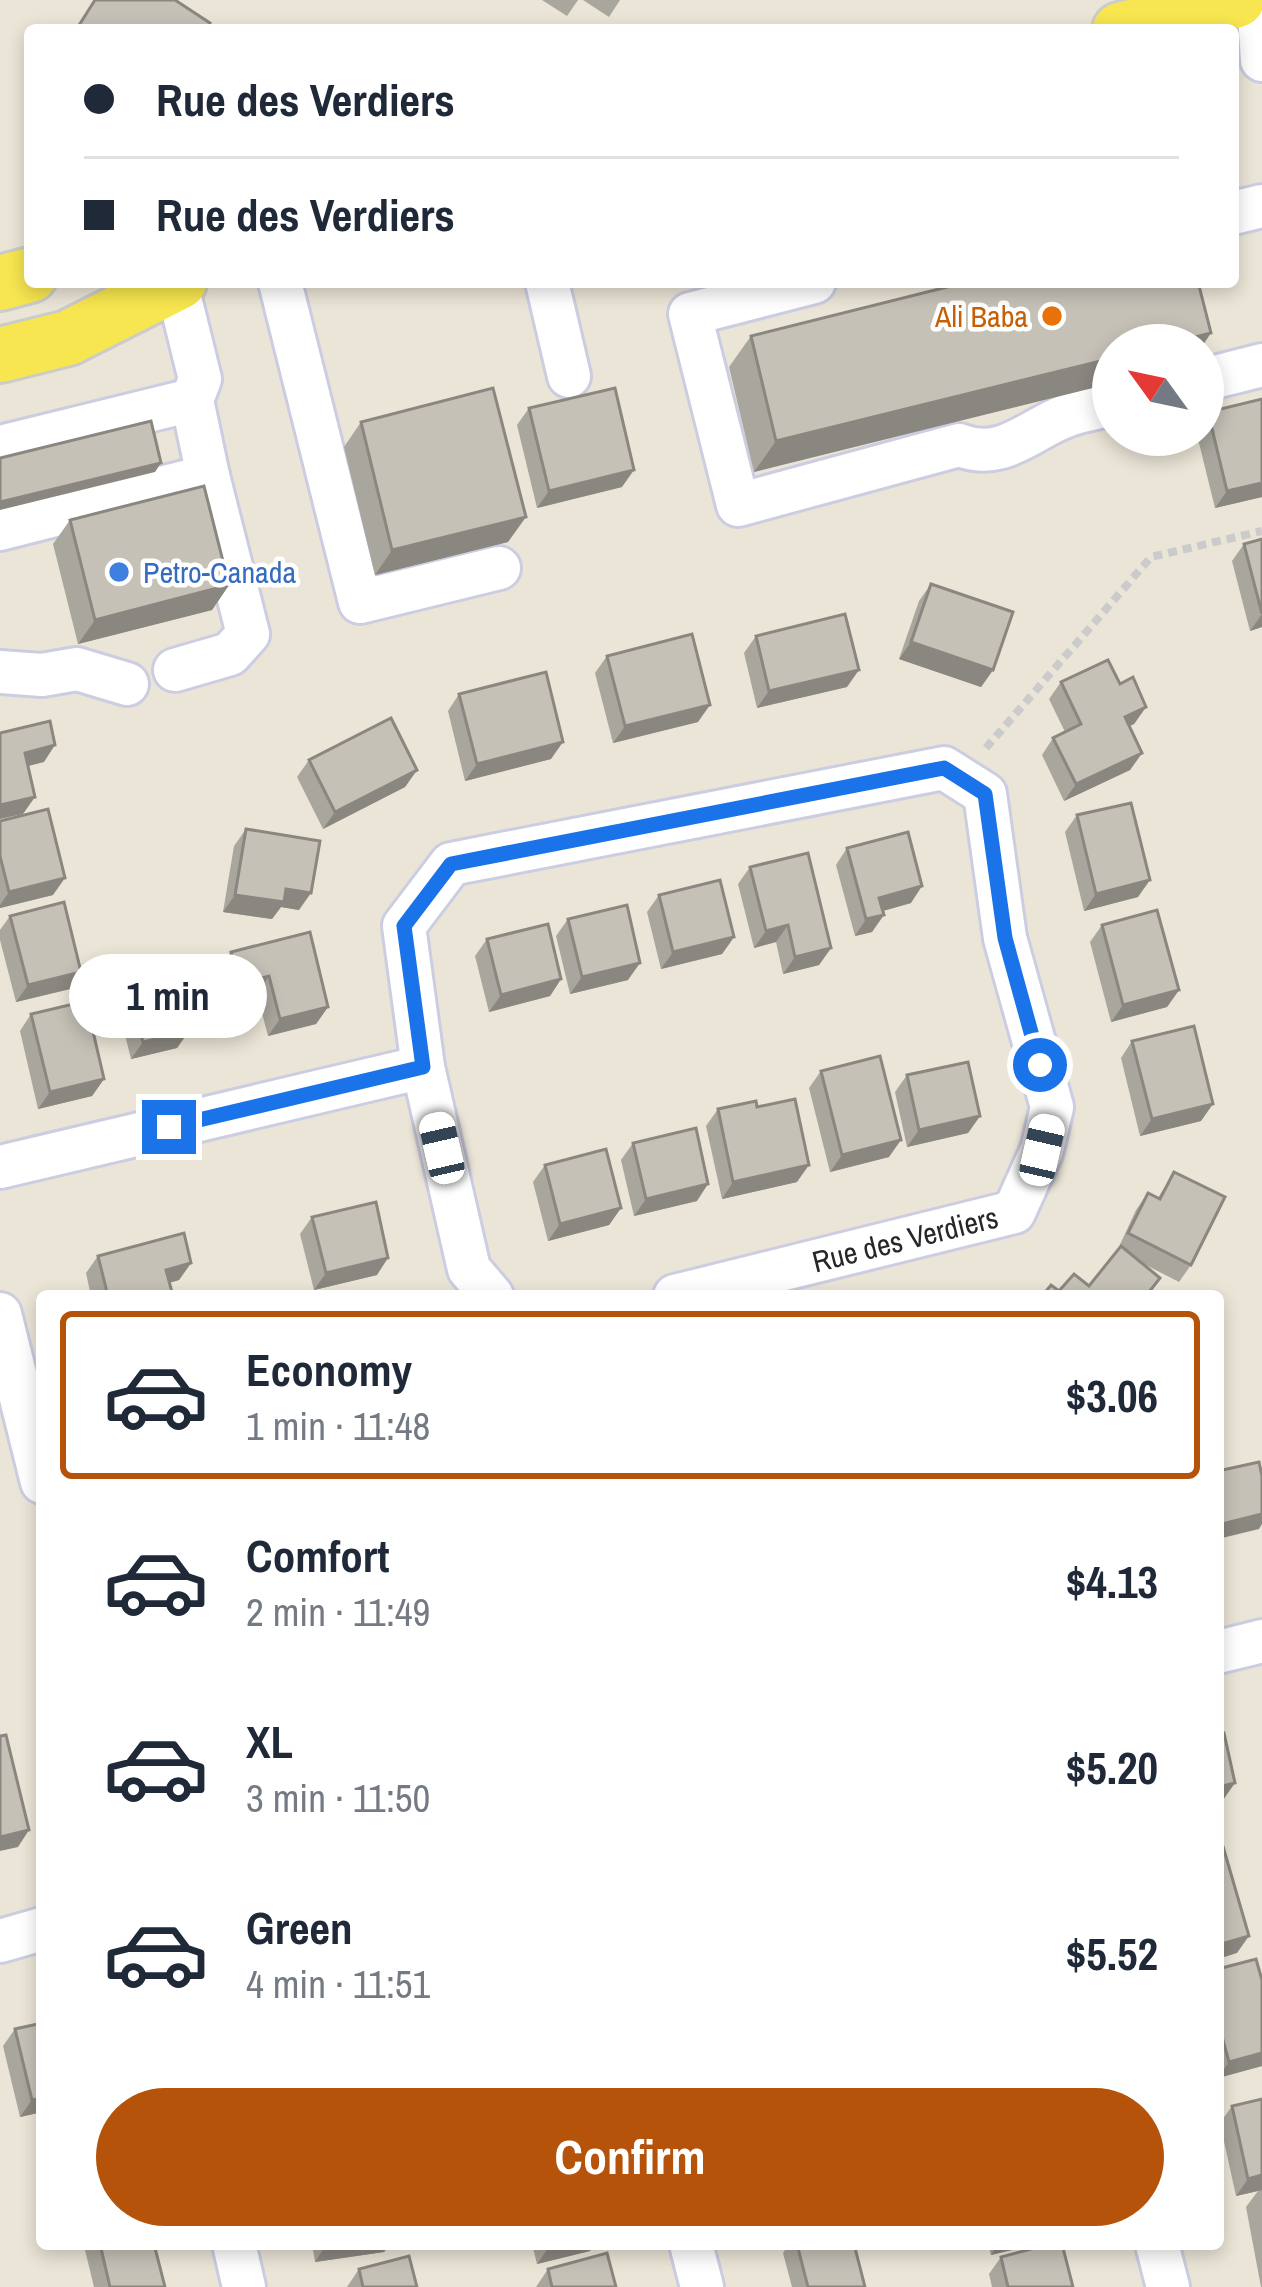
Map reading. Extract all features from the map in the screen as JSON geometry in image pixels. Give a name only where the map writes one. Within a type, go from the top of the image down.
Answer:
[{"type":"main road","points":[[1143,24],[1237,0]]},
{"type":"main road","points":[[0,356],[68,338],[166,288]]},
{"type":"street","points":[[1258,0],[1262,59]]},
{"type":"street","points":[[175,670],[230,654],[248,634],[192,400],[200,379],[179,288]]},
{"type":"street","points":[[282,288],[360,602],[499,568]]},
{"type":"street","points":[[548,288],[569,376]]},
{"type":"street","points":[[791,288],[690,314],[738,505],[958,446],[976,452],[1033,438],[1062,417],[1092,409]]},
{"type":"street","points":[[1224,375],[1262,365]]},
{"type":"street","points":[[0,447],[192,400]]},
{"type":"street","points":[[72,430],[88,507]]},
{"type":"street","points":[[0,530],[208,476]]},
{"type":"street","points":[[0,672],[42,675],[77,668],[127,684]]},
{"type":"street","name":"Rue des Verdiers","points":[[487,1290],[470,1269],[423,1067],[404,926],[451,864],[944,768],[985,794],[1005,938],[1052,1107],[1042,1150],[1014,1212],[699,1290]]},
{"type":"street","points":[[0,1168],[423,1067]]},
{"type":"street","points":[[0,1314],[36,1458]]},
{"type":"street","points":[[1224,1650],[1262,1641]]},
{"type":"street","points":[[0,1941],[36,1931]]},
{"type":"street","points":[[235,2250],[244,2287]]},
{"type":"street","points":[[693,2250],[702,2287]]},
{"type":"street","points":[[1159,2250],[1168,2287]]},
{"type":"path","points":[[981,754],[1151,557],[1262,531]]},
{"type":"building","points":[[95,0],[175,0],[210,23],[209,24],[80,24]]},
{"type":"building","points":[[943,288],[1200,288],[1209,324],[1092,324],[1092,363],[776,441],[751,336]]},
{"type":"building","points":[[493,388],[526,517],[392,550],[361,422]]},
{"type":"building","points":[[615,388],[634,470],[549,491],[529,408]]},
{"type":"building","points":[[1262,399],[1262,483],[1227,491],[1219,456],[1224,456],[1224,408]]},
{"type":"building","points":[[151,421],[161,463],[0,502],[0,458]]},
{"type":"building","points":[[204,486],[229,585],[95,620],[70,520]]},
{"type":"building","points":[[1262,539],[1262,614],[1244,544]]},
{"type":"building","points":[[931,584],[1013,612],[993,670],[911,642]]},
{"type":"building","points":[[845,614],[859,670],[769,691],[756,636]]},
{"type":"building","points":[[692,634],[710,705],[625,726],[607,656]]},
{"type":"building","points":[[1108,660],[1120,684],[1133,677],[1146,707],[1125,717],[1142,753],[1076,784],[1053,738],[1081,724],[1061,682]]},
{"type":"building","points":[[546,672],[563,742],[477,764],[459,694]]},
{"type":"building","points":[[391,718],[417,770],[335,812],[309,760]]},
{"type":"building","points":[[50,721],[55,745],[25,753],[35,797],[0,805],[0,733]]},
{"type":"building","points":[[1131,803],[1150,880],[1096,894],[1077,815]]},
{"type":"building","points":[[48,809],[65,878],[9,892],[0,856],[0,821]]},
{"type":"building","points":[[246,829],[320,841],[311,893],[286,889],[284,902],[235,895]]},
{"type":"building","points":[[908,832],[922,886],[879,898],[884,915],[866,919],[847,848]]},
{"type":"building","points":[[808,853],[831,948],[795,957],[788,925],[766,931],[750,867]]},
{"type":"building","points":[[720,880],[734,937],[673,952],[659,895]]},
{"type":"building","points":[[64,902],[81,972],[28,985],[10,916]]},
{"type":"building","points":[[627,905],[640,963],[582,977],[568,919]]},
{"type":"building","points":[[1157,910],[1179,990],[1123,1005],[1102,925]]},
{"type":"building","points":[[548,924],[561,979],[501,995],[487,939]]},
{"type":"building","points":[[310,932],[328,1007],[280,1019],[269,976],[239,984],[231,952]]},
{"type":"building","points":[[177,979],[189,1031],[143,1042],[130,990]]},
{"type":"building","points":[[86,1001],[104,1079],[50,1092],[31,1014]]},
{"type":"building","points":[[1194,1026],[1213,1104],[1152,1119],[1132,1041]]},
{"type":"building","points":[[880,1056],[901,1140],[842,1155],[821,1071]]},
{"type":"building","points":[[968,1062],[980,1116],[919,1130],[907,1075]]},
{"type":"building","points":[[795,1099],[809,1165],[733,1182],[718,1109]]},
{"type":"building","points":[[696,1128],[708,1184],[646,1199],[633,1143]]},
{"type":"building","points":[[606,1149],[621,1208],[560,1224],[545,1165]]},
{"type":"building","points":[[1174,1172],[1225,1197],[1191,1265],[1128,1233],[1148,1193],[1160,1199]]},
{"type":"building","points":[[376,1202],[388,1258],[326,1273],[312,1217]]},
{"type":"building","points":[[184,1233],[191,1263],[166,1270],[171,1290],[106,1290],[98,1256]]},
{"type":"building","points":[[1121,1246],[1160,1278],[1151,1290],[1060,1290],[1074,1274],[1089,1286]]},
{"type":"building","points":[[1259,1462],[1262,1514],[1224,1524],[1224,1470]]},
{"type":"building","points":[[1224,1733],[1235,1783],[1224,1786]]},
{"type":"building","points":[[6,1735],[29,1830],[0,1837],[0,1736]]},
{"type":"building","points":[[1224,1850],[1249,1936],[1224,1943]]},
{"type":"building","points":[[1256,1959],[1262,1980],[1262,2053],[1229,2062],[1224,2044],[1224,1967]]},
{"type":"building","points":[[36,2024],[36,2099],[32,2100],[15,2029]]},
{"type":"building","points":[[1262,2099],[1262,2175],[1248,2179],[1232,2106]]},
{"type":"building","points":[[101,2250],[156,2250],[165,2287],[110,2287]]},
{"type":"building","points":[[799,2250],[856,2250],[865,2287],[808,2287]]},
{"type":"building","points":[[1027,2250],[1064,2250],[1073,2287],[1008,2287],[1001,2257]]},
{"type":"building","points":[[607,2253],[616,2287],[552,2287],[548,2269]]},
{"type":"building","points":[[409,2256],[417,2287],[363,2287],[359,2269]]},
{"type":"place","name":"Ali Baba","points":[[1052,316]]},
{"type":"place","name":"Petro-Canada","points":[[119,572]]},
{"type":"route","points":[[169,1127],[423,1067],[404,926],[451,864],[944,768],[985,794],[1005,938],[1040,1065]]}]
